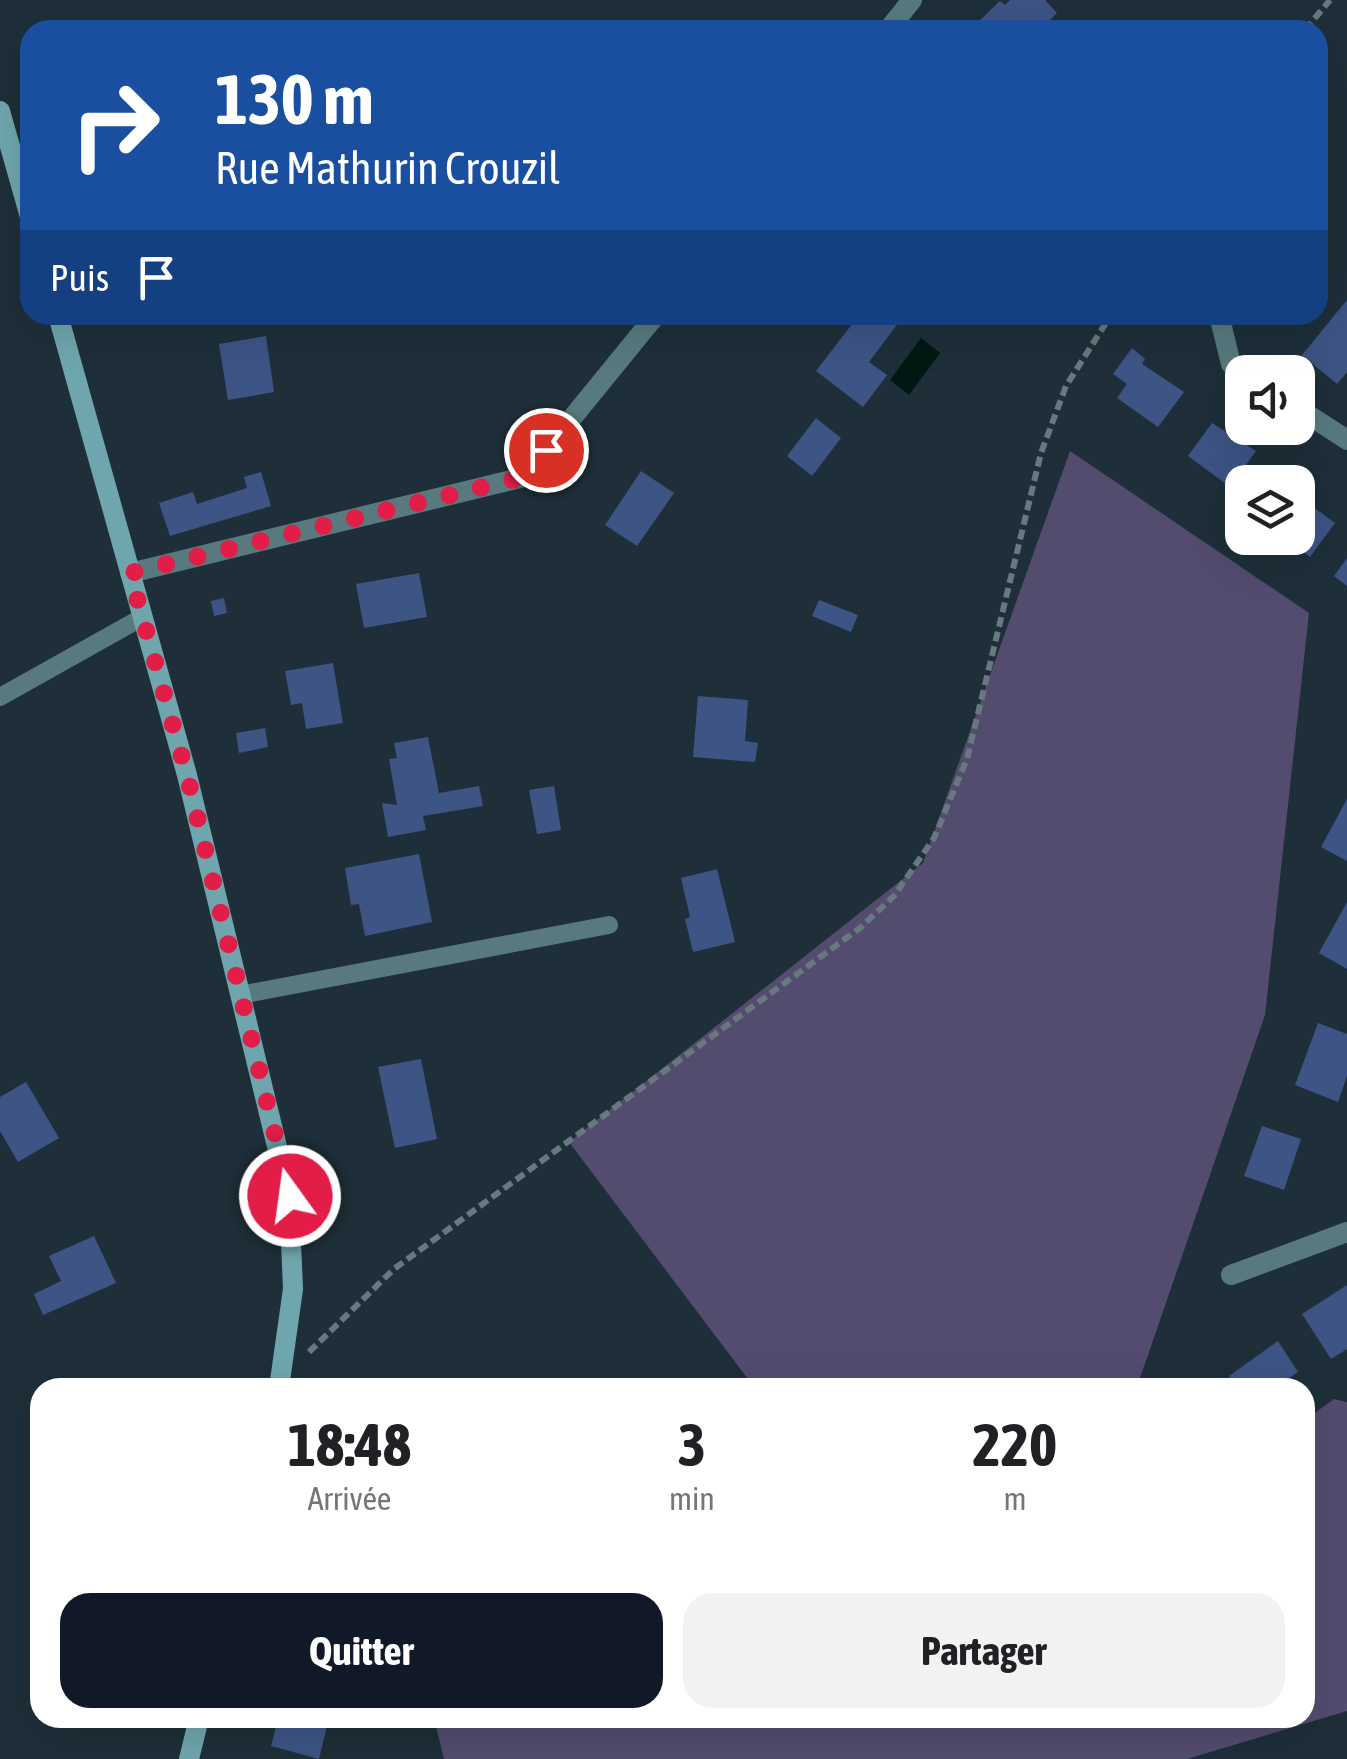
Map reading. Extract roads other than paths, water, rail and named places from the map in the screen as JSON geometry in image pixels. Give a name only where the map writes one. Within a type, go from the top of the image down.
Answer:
[{"type":"street","points":[[896,20],[912,0]]},
{"type":"street","points":[[0,111],[20,182]]},
{"type":"street","points":[[61,325],[187,775],[290,1196],[293,1289],[281,1378]]},
{"type":"street","points":[[130,573],[524,477],[648,325]]},
{"type":"street","points":[[1221,325],[1229,355]]},
{"type":"street","points":[[1315,419],[1347,440]]},
{"type":"street","points":[[1231,1275],[1347,1232]]},
{"type":"street","points":[[190,1759],[198,1728]]},
{"type":"lane","points":[[0,697],[142,618]]},
{"type":"lane","points":[[240,995],[609,925]]}]
